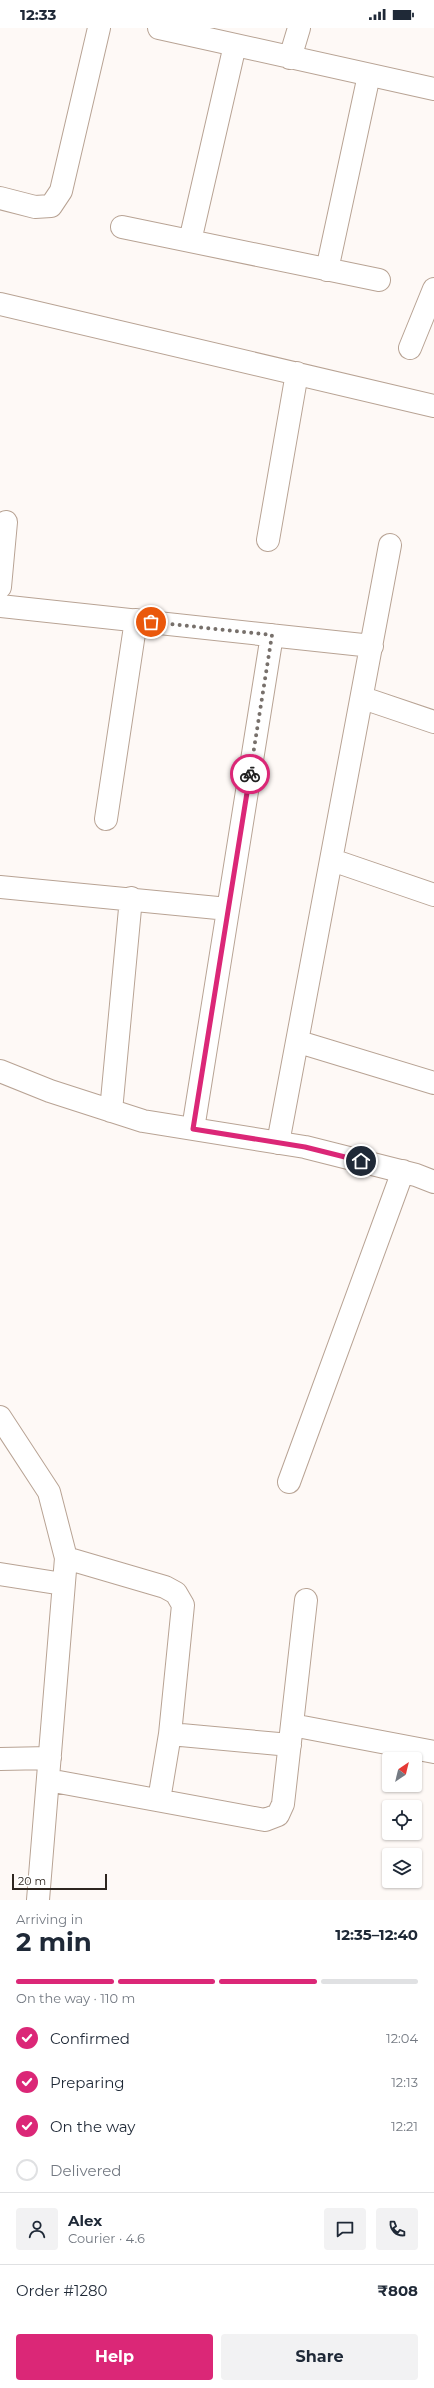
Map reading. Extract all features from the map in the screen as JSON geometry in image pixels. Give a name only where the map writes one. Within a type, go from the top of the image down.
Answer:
[{"type":"street","points":[[0,198],[35,207],[51,206],[61,191],[100,28]]},
{"type":"street","points":[[159,28],[434,90]]},
{"type":"street","points":[[290,58],[300,28]]},
{"type":"street","points":[[190,241],[235,45]]},
{"type":"street","points":[[327,270],[370,75]]},
{"type":"street","points":[[122,227],[379,280]]},
{"type":"street","points":[[410,348],[434,289]]},
{"type":"street","points":[[0,304],[434,406]]},
{"type":"street","points":[[268,540],[297,373]]},
{"type":"street","points":[[0,587],[6,522]]},
{"type":"street","points":[[278,1143],[299,1042],[390,544]]},
{"type":"street","points":[[0,606],[372,646]]},
{"type":"street","points":[[106,819],[136,620]]},
{"type":"street","points":[[193,1129],[272,635]]},
{"type":"street","points":[[363,698],[434,722]]},
{"type":"street","points":[[332,860],[434,894]]},
{"type":"street","points":[[0,887],[131,898],[228,909]]},
{"type":"street","points":[[111,1111],[131,898]]},
{"type":"street","points":[[299,1042],[434,1083]]},
{"type":"street","points":[[0,1071],[50,1091],[143,1121],[305,1147],[403,1171],[434,1182]]},
{"type":"street","points":[[289,1482],[403,1171]]},
{"type":"street","points":[[0,1417],[49,1492],[66,1558],[38,1900]]},
{"type":"street","points":[[66,1558],[165,1587],[176,1593],[183,1605],[170,1734],[159,1800]]},
{"type":"street","points":[[0,1574],[64,1584]]},
{"type":"street","points":[[48,1780],[265,1820],[278,1815],[283,1804],[306,1600]]},
{"type":"street","points":[[170,1734],[291,1735],[434,1752]]},
{"type":"street","points":[[0,1759],[50,1758]]},
{"type":"way so far","points":[[151,622],[272,635],[250,774]]},
{"type":"route","points":[[250,774],[193,1129],[305,1147],[361,1161]]}]
